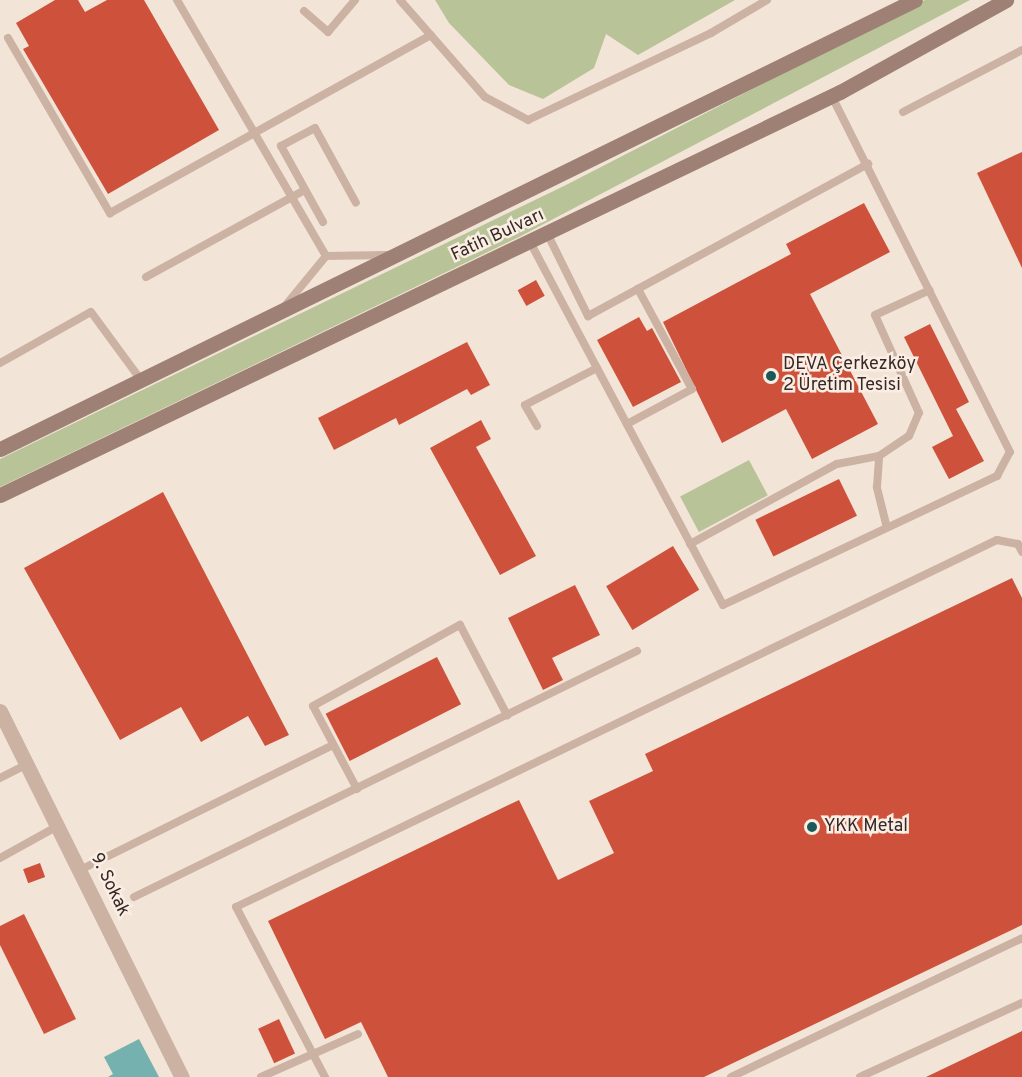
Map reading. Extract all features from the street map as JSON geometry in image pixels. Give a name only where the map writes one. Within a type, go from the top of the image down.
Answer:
[{"type":"main road","name":"Fatih Bulvarı","points":[[0,449],[915,0]]},
{"type":"main road","name":"Fatih Bulvarı","points":[[0,495],[832,96],[1006,0]]},
{"type":"street","name":"9. Sokak","points":[[0,711],[182,1077]]},
{"type":"lane","points":[[177,0],[326,256]]},
{"type":"lane","points":[[304,11],[327,32],[356,0]]},
{"type":"lane","points":[[400,0],[484,97],[528,120],[711,33],[767,0]]},
{"type":"lane","points":[[8,38],[110,213],[253,130],[430,35]]},
{"type":"lane","points":[[903,112],[1022,50]]},
{"type":"lane","points":[[530,242],[723,605],[886,524],[997,476],[1008,464],[1010,452],[832,96]]},
{"type":"lane","points":[[322,222],[281,146],[315,128],[356,203]]},
{"type":"lane","points":[[548,233],[588,316],[868,164]]},
{"type":"lane","points":[[146,277],[305,190]]},
{"type":"lane","points":[[279,313],[326,256],[399,255]]},
{"type":"lane","points":[[627,424],[692,389],[638,289]]},
{"type":"lane","points":[[690,544],[837,464],[879,456],[909,436],[919,413],[875,315],[930,290]]},
{"type":"lane","points":[[0,363],[91,312],[141,380]]},
{"type":"lane","points":[[537,426],[525,405],[597,368]]},
{"type":"lane","points":[[879,456],[877,486],[886,524]]},
{"type":"lane","points":[[325,1077],[236,907],[997,540],[1018,544],[1022,552]]},
{"type":"lane","points":[[357,789],[313,706],[460,625],[507,715]]},
{"type":"lane","points":[[134,897],[638,651]]},
{"type":"lane","points":[[80,870],[333,745]]},
{"type":"lane","points":[[0,778],[27,764]]},
{"type":"lane","points":[[0,858],[58,826]]},
{"type":"lane","points":[[731,1077],[1022,938]]},
{"type":"lane","points":[[860,1077],[1022,1002]]},
{"type":"lane","points":[[261,1077],[358,1034]]},
{"type":"green space","points":[[435,0],[735,0],[638,55],[606,34],[594,68],[543,99],[509,85],[449,23]]},
{"type":"green space","points":[[925,0],[970,0],[519,237],[0,487],[0,459],[566,185]]},
{"type":"green space","points":[[749,460],[768,495],[699,532],[680,497]]},
{"type":"water","points":[[139,1039],[159,1077],[108,1077],[113,1074],[104,1057]]},
{"type":"building","points":[[55,0],[78,0],[85,12],[107,0],[144,0],[219,130],[108,194],[23,49],[29,46],[16,23]]},
{"type":"building","points":[[1022,152],[1022,268],[977,173]]},
{"type":"building","name":"DEVA Çerkezköy 2 Üretim Tesisi","points":[[864,203],[890,252],[810,294],[878,424],[812,459],[786,409],[722,443],[663,322],[791,254],[786,244]]},
{"type":"building","points":[[536,280],[545,296],[526,306],[518,290]]},
{"type":"building","points":[[639,317],[647,331],[652,328],[681,382],[633,407],[597,340]]},
{"type":"building","points":[[930,324],[969,402],[956,409],[984,461],[949,479],[932,447],[953,436],[904,337]]},
{"type":"building","points":[[467,342],[490,385],[471,395],[467,389],[399,425],[396,418],[334,450],[318,418]]},
{"type":"building","points":[[481,420],[491,439],[476,447],[536,556],[500,575],[430,448]]},
{"type":"building","points":[[839,479],[857,516],[773,557],[755,520]]},
{"type":"building","points":[[163,492],[289,735],[265,746],[248,716],[201,742],[181,707],[120,740],[24,568]]},
{"type":"building","points":[[673,546],[699,590],[632,630],[606,586]]},
{"type":"building","name":"YKK Metal","points":[[1012,578],[1022,598],[1022,925],[704,1077],[388,1077],[361,1022],[325,1039],[268,921],[519,800],[558,880],[614,853],[589,801],[653,771],[645,754]]},
{"type":"building","points":[[575,585],[600,635],[552,658],[563,680],[543,690],[508,618]]},
{"type":"building","points":[[437,657],[461,704],[350,761],[326,714]]},
{"type":"building","points":[[40,863],[45,877],[28,883],[23,869]]},
{"type":"building","points":[[24,914],[76,1019],[44,1034],[0,945],[0,926]]},
{"type":"building","points":[[279,1019],[295,1053],[274,1063],[258,1029]]},
{"type":"building","points":[[1022,1031],[1022,1077],[926,1077]]},
{"type":"place","name":"DEVA Çerkezköy 2 Üretim Tesisi","points":[[771,376]]},
{"type":"place","name":"YKK Metal","points":[[812,827]]}]
